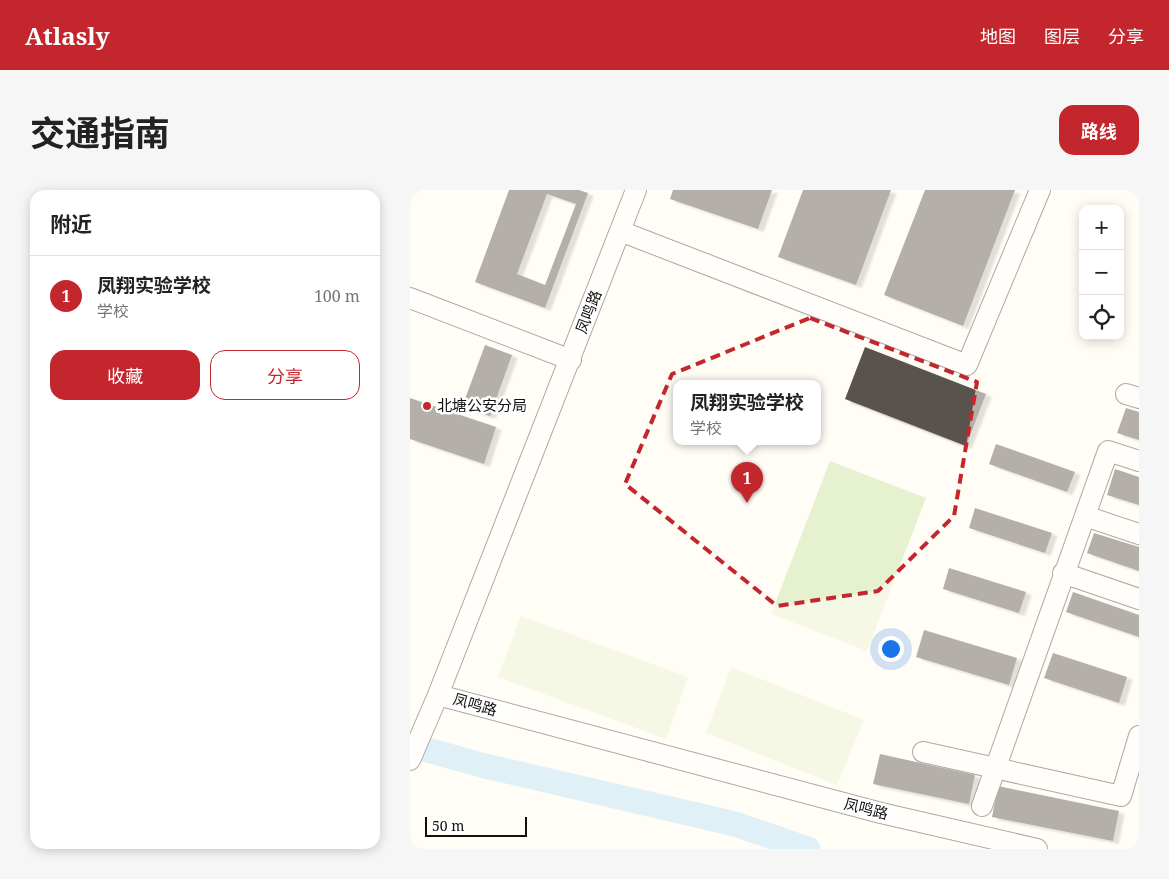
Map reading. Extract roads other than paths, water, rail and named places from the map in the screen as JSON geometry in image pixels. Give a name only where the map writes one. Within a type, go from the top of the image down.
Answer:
[{"type":"street","name":"凤鸣路","points":[[636,190],[571,360],[438,694],[881,814],[1037,849]]},
{"type":"street","points":[[620,231],[967,365],[1040,190]]},
{"type":"street","points":[[410,298],[571,360]]},
{"type":"street","points":[[982,806],[1063,573],[1108,451],[1139,461]]},
{"type":"street","points":[[1085,516],[1139,534]]},
{"type":"street","points":[[1063,573],[1139,599]]},
{"type":"street","points":[[410,760],[438,694]]},
{"type":"street","points":[[923,752],[996,770],[1121,796],[1139,736]]},
{"type":"waterway","points":[[410,745],[481,765],[735,824],[808,849]]},
{"type":"place","name":"北塘公安分局","points":[[427,406]]},
{"type":"place","name":"凤翔实验学校","points":[[747,503]]}]
